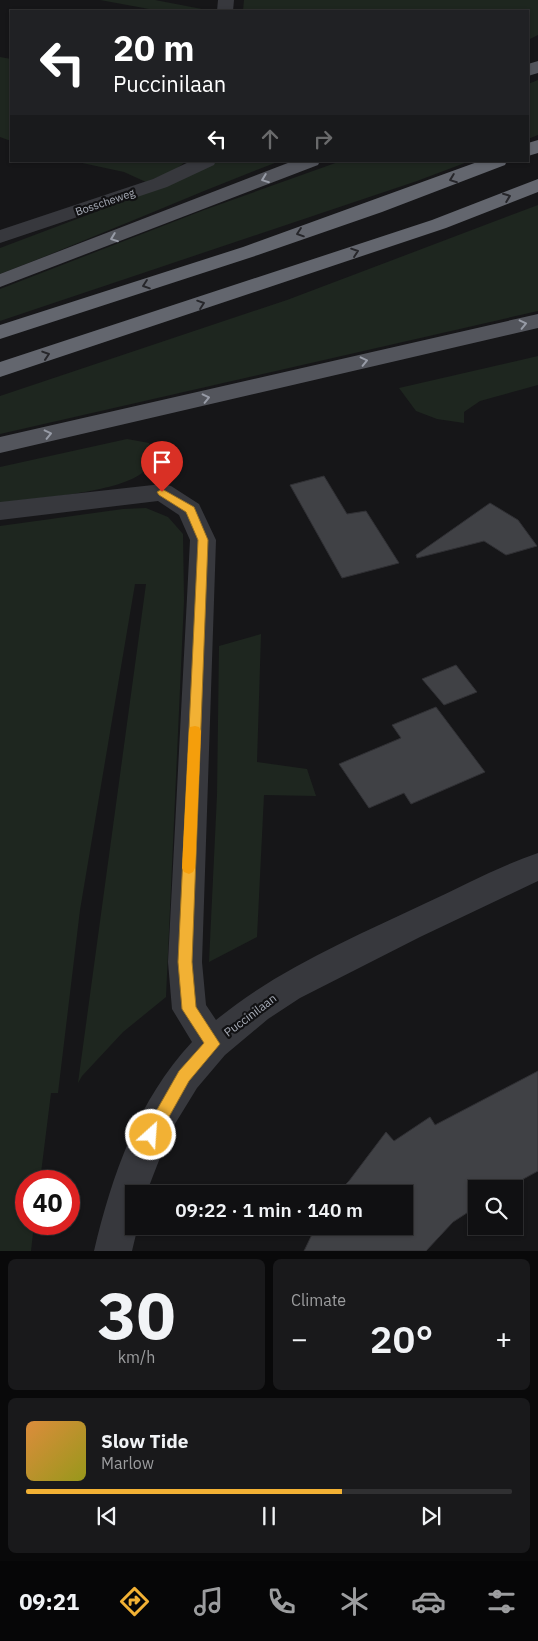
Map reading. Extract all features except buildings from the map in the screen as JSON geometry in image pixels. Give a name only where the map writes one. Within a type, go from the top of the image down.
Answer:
[{"type":"highway","points":[[0,332],[399,200],[495,162]]},
{"type":"highway","points":[[0,370],[438,224],[538,185]]},
{"type":"main road","points":[[0,281],[307,162]]},
{"type":"main road","points":[[0,445],[538,321]]},
{"type":"street","name":"Bosscheweg","points":[[0,237],[160,183],[206,162]]},
{"type":"street","name":"Puccinilaan","points":[[0,511],[162,492],[190,510],[203,540],[185,962],[189,1009],[213,1044],[256,1008],[288,987],[408,927],[538,866]]},
{"type":"street","points":[[113,1251],[124,1204],[138,1164],[158,1120],[184,1076],[213,1044]]},
{"type":"shaded area","points":[[100,0],[155,0],[207,10],[155,10]]},
{"type":"shaded area","points":[[244,0],[538,0],[538,35],[529,40],[529,10],[243,10]]},
{"type":"shaded area","points":[[0,57],[10,59],[10,141],[0,137]]},
{"type":"shaded area","points":[[538,80],[538,135],[529,139],[529,84]]},
{"type":"shaded area","points":[[78,162],[185,162],[175,170],[146,182],[124,172]]},
{"type":"shaded area","points":[[213,162],[278,162],[0,274],[0,248],[159,188]]},
{"type":"shaded area","points":[[338,162],[467,162],[417,181],[0,321],[0,289],[204,210]]},
{"type":"shaded area","points":[[538,205],[538,311],[0,434],[0,396],[287,300]]},
{"type":"shaded area","points":[[538,356],[538,385],[480,401],[464,412],[464,423],[437,419],[416,411],[399,388]]},
{"type":"shaded area","points":[[127,439],[149,443],[152,457],[143,472],[130,480],[74,494],[0,503],[0,467]]},
{"type":"shaded area","points":[[146,508],[168,517],[183,534],[184,601],[166,997],[123,1032],[82,1076],[78,1083],[146,584],[135,584],[80,910],[58,1093],[51,1093],[41,1170],[15,1170],[15,1235],[33,1235],[31,1251],[0,1251],[0,526],[123,509]]},
{"type":"shaded area","points":[[261,634],[257,762],[307,769],[316,796],[264,795],[257,937],[209,962],[217,795],[219,646]]},
{"type":"slow traffic","points":[[189,868],[195,731]]},
{"type":"route","points":[[151,1135],[184,1076],[213,1044],[189,1009],[185,962],[203,540],[190,510],[162,492]]}]
